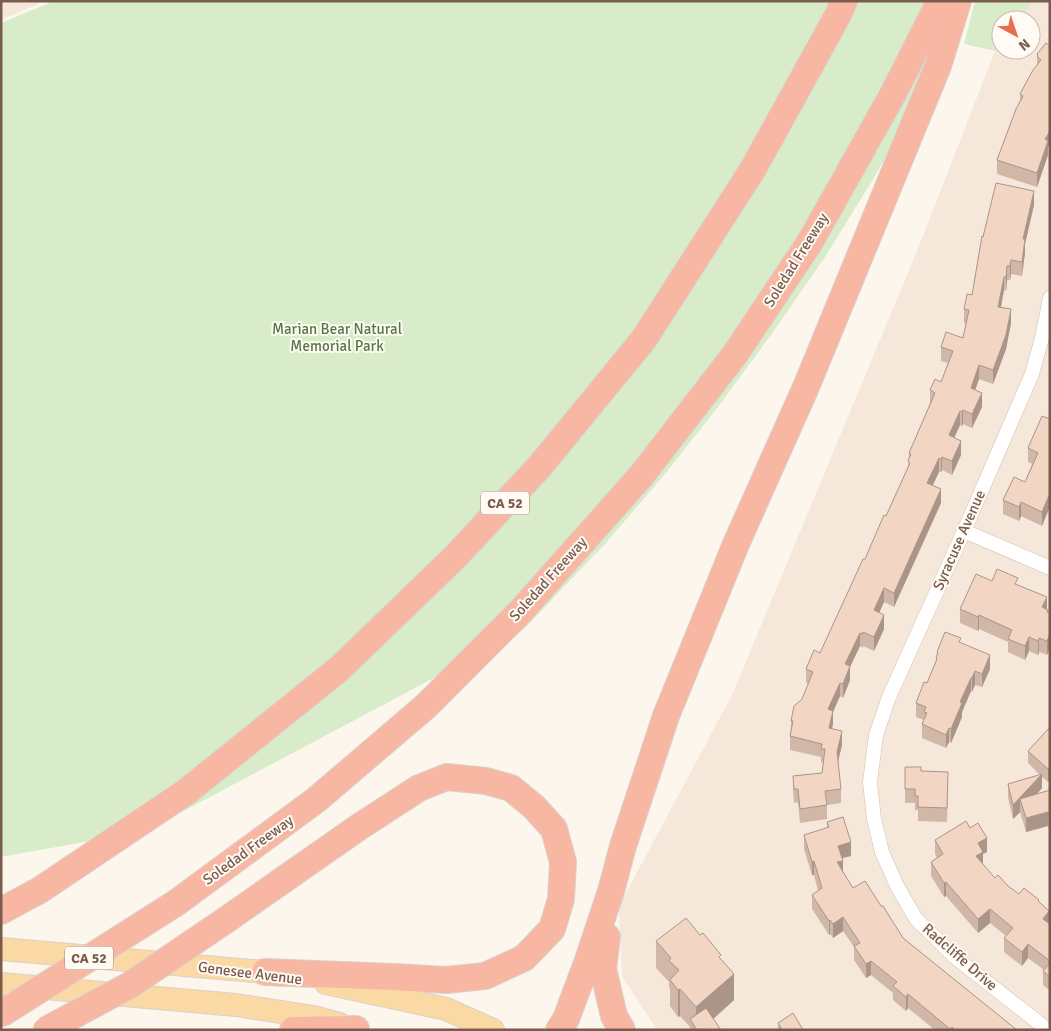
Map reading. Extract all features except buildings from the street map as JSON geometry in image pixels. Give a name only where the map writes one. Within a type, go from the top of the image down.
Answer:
[{"type":"highway","name":"CA 52","points":[[1,911],[40,890],[186,792],[339,669],[454,557],[540,466],[644,339],[753,169],[844,1]]},
{"type":"highway","name":"Soledad Freeway","points":[[1,1014],[176,903],[316,800],[426,706],[520,612],[641,476],[736,353],[810,242],[893,94],[940,1]]},
{"type":"highway","points":[[559,1030],[566,1019],[587,963],[666,716],[736,544],[806,387],[938,66],[958,1]]},
{"type":"highway","points":[[46,1030],[130,985],[351,832],[419,788],[447,777],[486,781],[511,788],[534,807],[554,829],[563,862],[561,899],[552,928],[524,958],[485,976],[446,980],[264,972]]},
{"type":"highway","points":[[611,891],[603,969],[614,1016],[622,1030]]},
{"type":"highway","points":[[292,1030],[357,1029]]},
{"type":"main road","name":"Genesee Avenue","points":[[1,949],[264,972],[342,986],[446,1009],[493,1030]]},
{"type":"main road","points":[[1,984],[236,1005],[314,1017],[357,1029]]},
{"type":"street","name":"Syracuse Avenue","points":[[870,782],[876,735],[889,697],[1032,374],[1046,339],[1050,298]]},
{"type":"street","points":[[964,530],[1050,568]]},
{"type":"street","name":"Radcliffe Drive","points":[[870,782],[874,819],[882,852],[896,886],[916,919],[956,958],[1048,1030]]},
{"type":"shaded area","points":[[1,1],[45,1],[1,20]]},
{"type":"shaded area","points":[[1033,1],[1050,1],[1050,1030],[657,1030],[622,976],[619,906],[732,695],[917,251],[991,60],[1041,60],[1041,10],[1026,10]]},
{"type":"green space","name":"Marian Bear Natural Memorial Park","points":[[54,1],[969,1],[920,97],[875,176],[827,254],[773,332],[721,403],[665,474],[605,544],[522,631],[146,831],[1,857],[1,23]]},
{"type":"green space","points":[[975,1],[1033,1],[1026,10],[991,10],[991,50],[964,44]]}]
